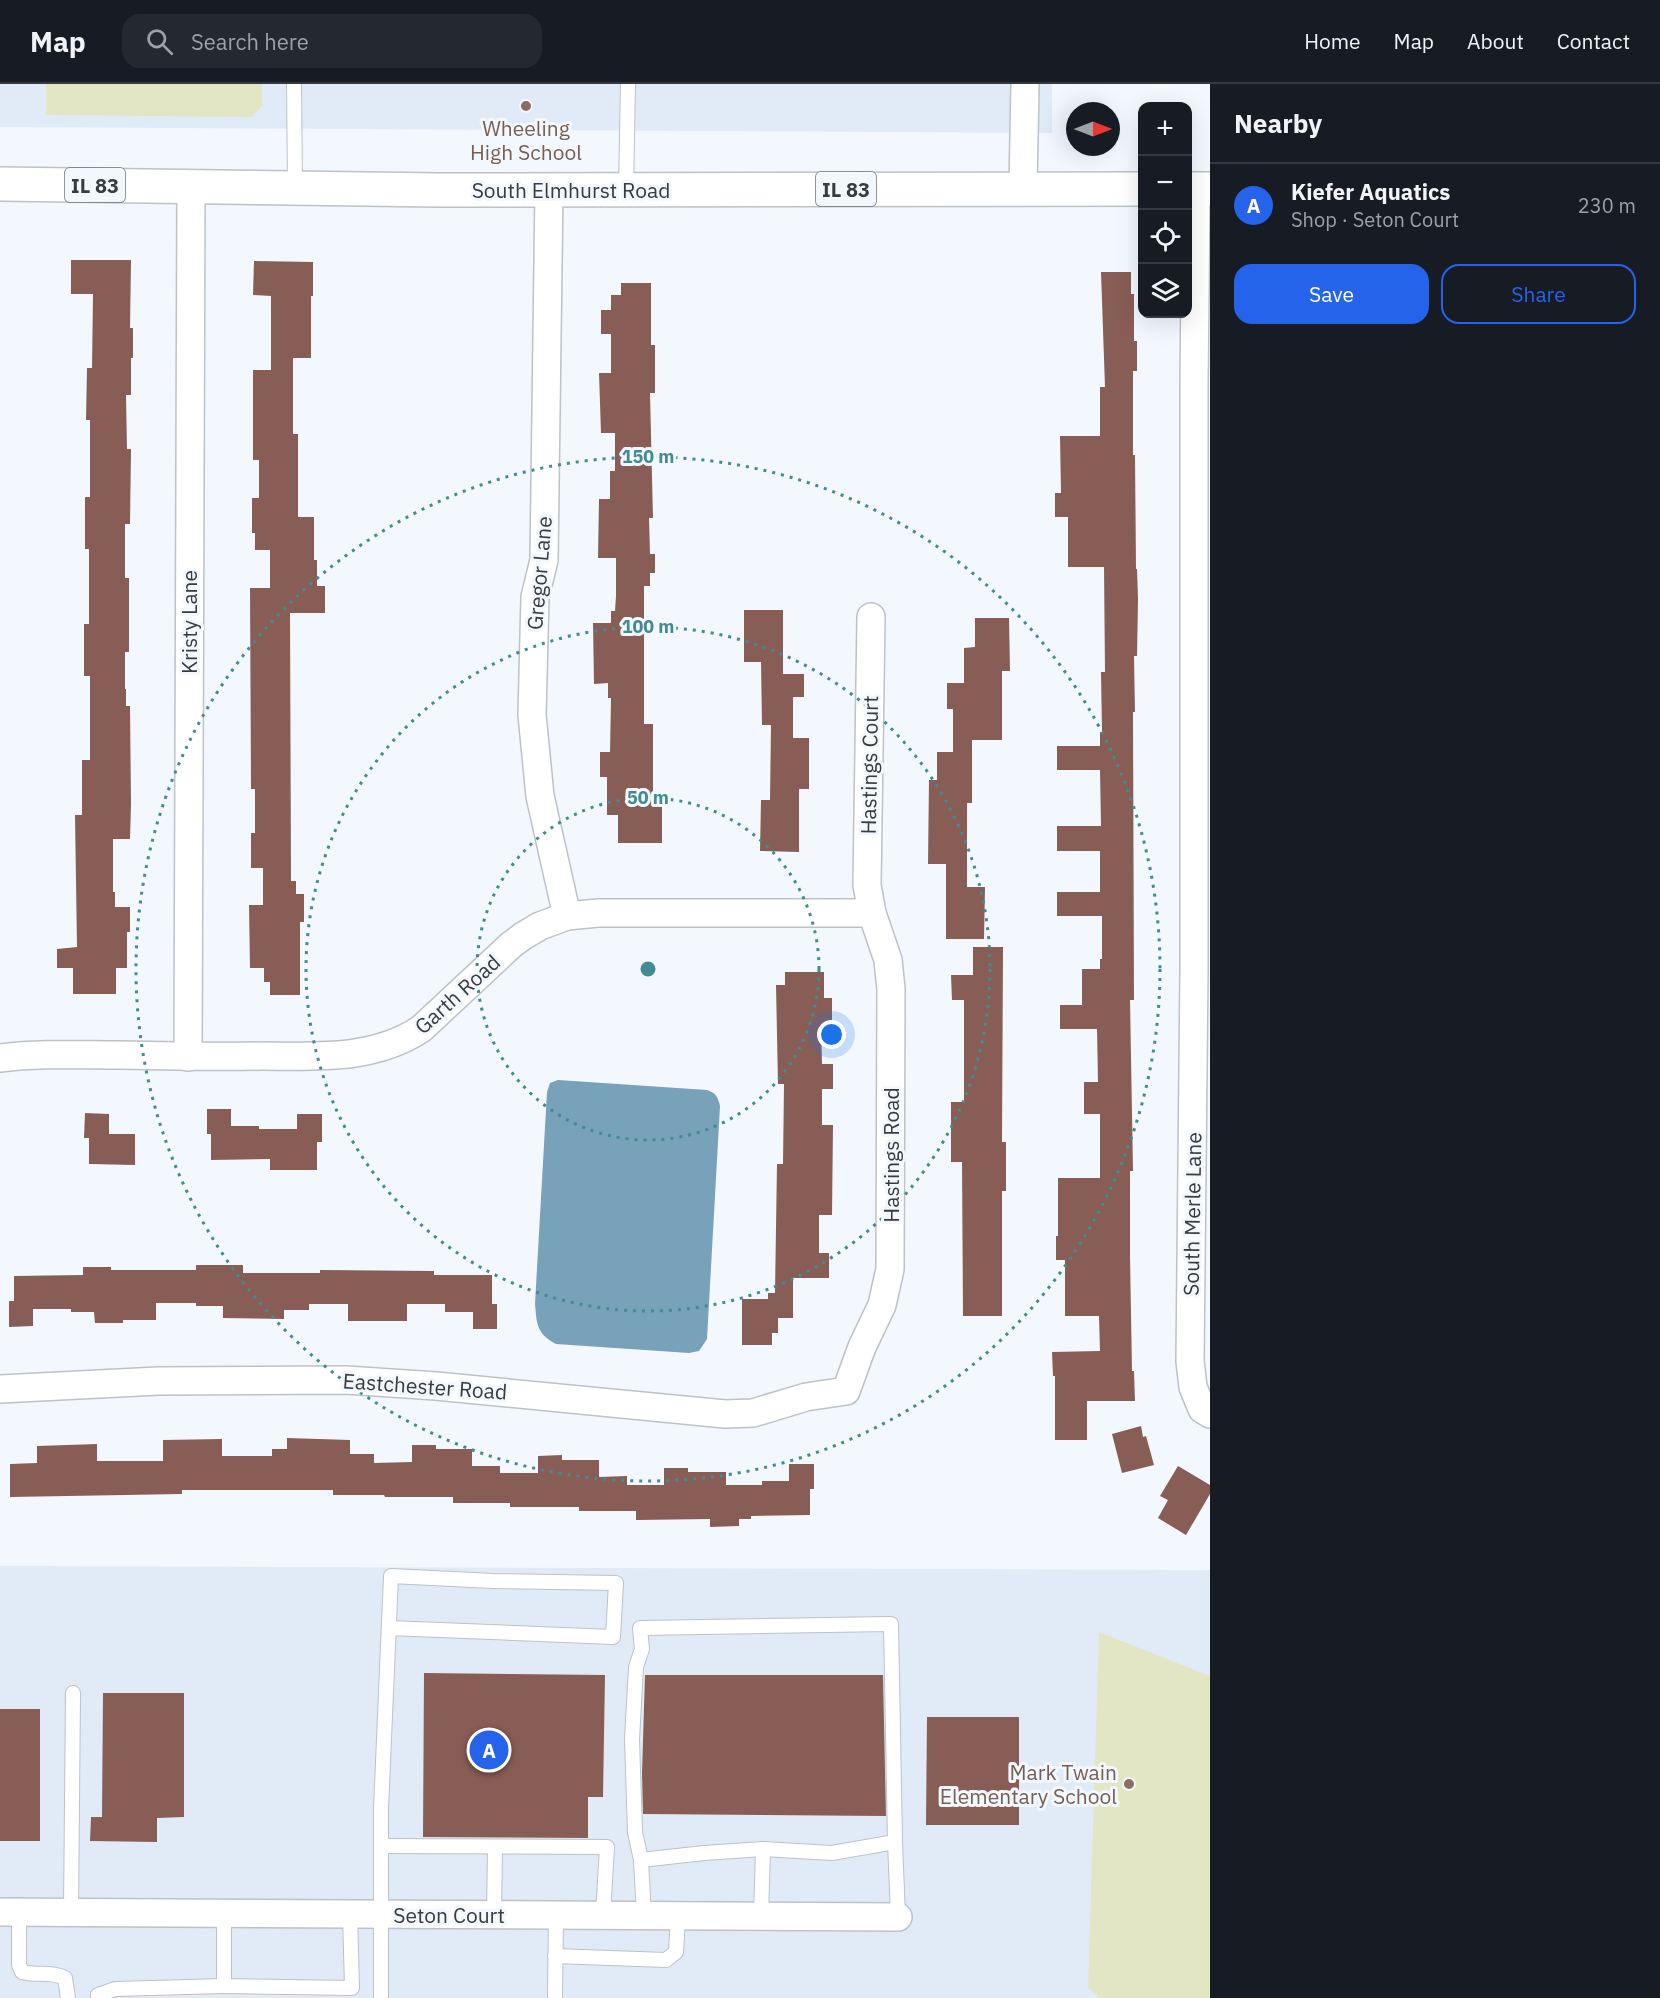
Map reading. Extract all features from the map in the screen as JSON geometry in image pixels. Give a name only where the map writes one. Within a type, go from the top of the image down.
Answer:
[{"type":"main road","name":"South Elmhurst Road","points":[[0,184],[549,190],[1138,189]]},
{"type":"street","points":[[1023,189],[1025,84]]},
{"type":"street","name":"Kristy Lane","points":[[188,1057],[191,186]]},
{"type":"street","name":"South Merle Lane","points":[[1198,189],[1202,386],[1202,970],[1190,1361],[1193,1387],[1206,1412]]},
{"type":"street","name":"Gregor Lane","points":[[549,190],[544,560],[535,597],[532,715],[540,796],[567,916]]},
{"type":"street","name":"Hastings Court","points":[[871,617],[867,885],[872,913]]},
{"type":"street","name":"Garth Road","points":[[0,1058],[30,1054],[188,1057],[343,1055],[387,1047],[404,1040],[421,1029],[511,945],[540,926],[567,916],[598,913],[872,913]]},
{"type":"street","name":"Hastings Road","points":[[846,1391],[862,1347],[882,1305],[890,1269],[891,990],[888,960],[872,913]]},
{"type":"street","name":"Eastchester Road","points":[[0,1389],[158,1381],[346,1380],[436,1386],[725,1413],[753,1413],[806,1397],[846,1391]]},
{"type":"street","name":"Seton Court","points":[[10,1912],[898,1917]]},
{"type":"lane","points":[[294,84],[295,188]]},
{"type":"lane","points":[[626,190],[628,84]]},
{"type":"lane","points":[[381,1998],[381,1846],[389,1628],[391,1576],[493,1581],[616,1583],[613,1637],[389,1628]]},
{"type":"lane","points":[[644,1916],[641,1860],[635,1832],[632,1739],[636,1667],[642,1649],[640,1628],[891,1624],[898,1917]]},
{"type":"lane","points":[[71,1912],[73,1693]]},
{"type":"lane","points":[[641,1860],[763,1849],[832,1853],[895,1842]]},
{"type":"lane","points":[[381,1846],[606,1847],[603,1916]]},
{"type":"lane","points":[[494,1915],[495,1847]]},
{"type":"lane","points":[[761,1916],[763,1849]]},
{"type":"lane","points":[[10,1912],[22,1972],[30,1975],[58,1975],[65,1978],[68,1998]]},
{"type":"lane","points":[[224,1913],[224,1986]]},
{"type":"lane","points":[[98,1998],[98,1995],[115,1989],[224,1986],[352,1993],[350,1914]]},
{"type":"lane","points":[[555,1998],[556,1915]]},
{"type":"lane","points":[[555,1956],[666,1960],[676,1953],[678,1916]]},
{"type":"shaded area","name":"Wheeling High School","points":[[0,84],[1052,84],[1052,133],[0,127]]},
{"type":"shaded area","points":[[0,1566],[1210,1570],[1210,1998],[0,1998]]},
{"type":"green space","points":[[46,84],[262,84],[262,106],[252,117],[46,115]]},
{"type":"green space","points":[[1099,1632],[1210,1676],[1210,1998],[1101,1998],[1088,1988]]},
{"type":"water","points":[[558,1080],[707,1090],[715,1094],[720,1106],[707,1339],[699,1351],[689,1353],[556,1344],[541,1332],[535,1304],[547,1092],[550,1083]]},
{"type":"building","points":[[71,260],[131,260],[130,328],[133,328],[133,358],[131,358],[131,395],[126,395],[127,449],[131,449],[130,524],[125,524],[125,578],[129,578],[129,652],[125,652],[125,689],[126,706],[130,706],[130,839],[113,839],[115,907],[130,907],[130,932],[127,932],[127,968],[116,968],[116,994],[73,994],[73,968],[57,968],[57,949],[77,947],[75,815],[82,815],[82,760],[90,760],[90,676],[84,676],[84,624],[89,624],[89,549],[85,549],[85,497],[90,497],[90,420],[86,420],[87,368],[92,368],[93,294],[71,294]]},
{"type":"building","points":[[254,261],[313,262],[311,358],[293,358],[293,434],[298,434],[298,517],[314,517],[314,560],[317,560],[317,586],[325,586],[325,613],[290,613],[291,881],[296,881],[296,894],[304,894],[304,922],[300,922],[300,995],[270,995],[270,982],[264,982],[264,968],[250,968],[249,905],[263,905],[263,868],[251,868],[251,833],[255,833],[255,789],[251,789],[250,588],[270,588],[270,550],[255,550],[255,533],[252,533],[252,498],[259,498],[259,460],[253,460],[253,370],[271,370],[271,296],[253,295]]},
{"type":"building","points":[[1101,272],[1131,272],[1131,294],[1134,294],[1134,341],[1137,341],[1137,371],[1133,371],[1133,455],[1135,455],[1138,599],[1137,656],[1134,656],[1135,712],[1133,712],[1134,1000],[1130,1000],[1133,1171],[1130,1171],[1130,1256],[1132,1371],[1134,1371],[1135,1401],[1087,1401],[1087,1440],[1055,1440],[1055,1376],[1053,1376],[1052,1352],[1100,1351],[1099,1316],[1065,1316],[1065,1260],[1056,1260],[1056,1236],[1058,1236],[1058,1178],[1100,1178],[1100,1114],[1084,1114],[1084,1082],[1098,1082],[1097,1029],[1060,1029],[1060,1005],[1082,1005],[1082,969],[1100,969],[1102,916],[1057,916],[1057,892],[1100,892],[1100,851],[1057,851],[1057,826],[1101,826],[1100,770],[1057,770],[1057,746],[1100,746],[1100,732],[1102,732],[1101,672],[1105,672],[1104,567],[1068,567],[1068,517],[1055,517],[1055,493],[1061,493],[1060,436],[1100,436],[1100,387],[1105,387]]},
{"type":"building","points":[[621,283],[651,283],[651,345],[655,345],[655,393],[650,393],[653,518],[649,518],[650,554],[655,554],[655,573],[650,573],[650,586],[644,586],[644,724],[653,724],[653,795],[662,795],[662,843],[618,843],[618,815],[607,815],[607,777],[600,777],[600,752],[610,752],[611,698],[608,698],[608,683],[594,684],[593,623],[611,623],[611,611],[615,611],[616,596],[616,558],[598,558],[599,499],[610,499],[610,471],[615,471],[615,433],[601,433],[599,373],[611,373],[611,334],[601,334],[601,310],[611,310],[611,295],[621,295]]},
{"type":"building","points":[[744,610],[783,610],[783,674],[804,674],[804,697],[793,697],[793,738],[809,738],[809,789],[799,789],[799,852],[760,851],[761,800],[770,800],[771,725],[762,725],[761,662],[744,662]]},
{"type":"building","points":[[975,618],[1009,618],[1010,671],[1002,671],[1002,740],[972,740],[972,803],[967,803],[967,887],[985,887],[984,939],[946,939],[946,864],[928,864],[929,780],[937,780],[937,752],[953,752],[953,709],[947,709],[947,683],[964,683],[964,648],[975,647]]},
{"type":"building","points":[[973,947],[1003,947],[1002,1142],[1006,1142],[1006,1191],[1002,1191],[1002,1316],[963,1316],[962,1162],[951,1162],[951,1102],[964,1102],[964,1000],[952,1000],[951,975],[973,975]]},
{"type":"building","points":[[785,972],[824,972],[824,998],[832,998],[832,1025],[821,1025],[822,1064],[833,1064],[833,1089],[822,1089],[822,1125],[833,1125],[832,1215],[819,1215],[819,1253],[829,1253],[829,1278],[793,1278],[793,1318],[778,1318],[778,1333],[772,1333],[772,1345],[742,1345],[742,1299],[768,1299],[768,1293],[775,1293],[777,1164],[783,1164],[784,1084],[778,1084],[776,985],[785,985]]},
{"type":"building","points":[[207,1109],[231,1109],[231,1126],[259,1126],[259,1129],[297,1129],[297,1114],[322,1114],[322,1142],[317,1142],[317,1170],[270,1170],[270,1159],[211,1160],[211,1134],[207,1134]]},
{"type":"building","points":[[85,1113],[109,1114],[109,1134],[135,1134],[135,1165],[89,1164],[89,1138],[84,1138]]},
{"type":"building","points":[[196,1265],[243,1265],[243,1273],[320,1273],[320,1270],[434,1271],[434,1275],[492,1275],[492,1304],[497,1304],[497,1329],[473,1329],[473,1312],[445,1312],[445,1304],[407,1304],[407,1321],[348,1321],[348,1304],[309,1304],[309,1310],[284,1310],[284,1319],[223,1318],[223,1306],[156,1303],[156,1320],[123,1320],[123,1323],[95,1323],[94,1312],[71,1312],[71,1309],[33,1309],[33,1326],[9,1327],[9,1301],[14,1301],[14,1276],[83,1275],[83,1267],[111,1267],[111,1270],[196,1270]]},
{"type":"building","points":[[1141,1426],[1154,1465],[1122,1473],[1112,1434]]},
{"type":"building","points":[[287,1438],[350,1440],[350,1454],[374,1454],[374,1463],[412,1462],[412,1445],[436,1445],[436,1449],[472,1449],[472,1466],[500,1466],[500,1473],[538,1473],[538,1456],[562,1455],[562,1460],[599,1460],[599,1477],[627,1476],[627,1485],[664,1485],[664,1468],[688,1468],[688,1472],[726,1472],[726,1485],[762,1485],[762,1481],[789,1481],[789,1464],[814,1464],[814,1489],[810,1489],[810,1515],[751,1516],[751,1519],[739,1519],[739,1526],[710,1527],[710,1519],[636,1520],[636,1511],[579,1511],[579,1507],[510,1507],[510,1503],[453,1503],[453,1497],[333,1495],[333,1490],[182,1490],[182,1494],[10,1497],[10,1464],[37,1463],[37,1446],[97,1444],[97,1461],[163,1461],[163,1440],[222,1439],[222,1456],[272,1456],[272,1449],[287,1449]]},
{"type":"building","points":[[1178,1466],[1210,1485],[1210,1494],[1186,1535],[1158,1518],[1168,1500],[1160,1496]]},
{"type":"building","points":[[424,1673],[605,1675],[603,1797],[588,1797],[588,1838],[423,1837]]},
{"type":"building","points":[[645,1675],[883,1675],[886,1816],[643,1814]]},
{"type":"building","points":[[103,1693],[184,1693],[184,1817],[157,1818],[157,1842],[90,1841],[91,1817],[102,1817]]},
{"type":"building","points":[[0,1709],[40,1709],[40,1841],[0,1841]]},
{"type":"building","points":[[927,1717],[1019,1717],[1019,1825],[926,1825]]},
{"type":"place","name":"Wheeling High School","points":[[526,106]]},
{"type":"place","name":"Kiefer Aquatics","points":[[489,1750]]},
{"type":"place","name":"Mark Twain Elementary School","points":[[1129,1784]]}]
